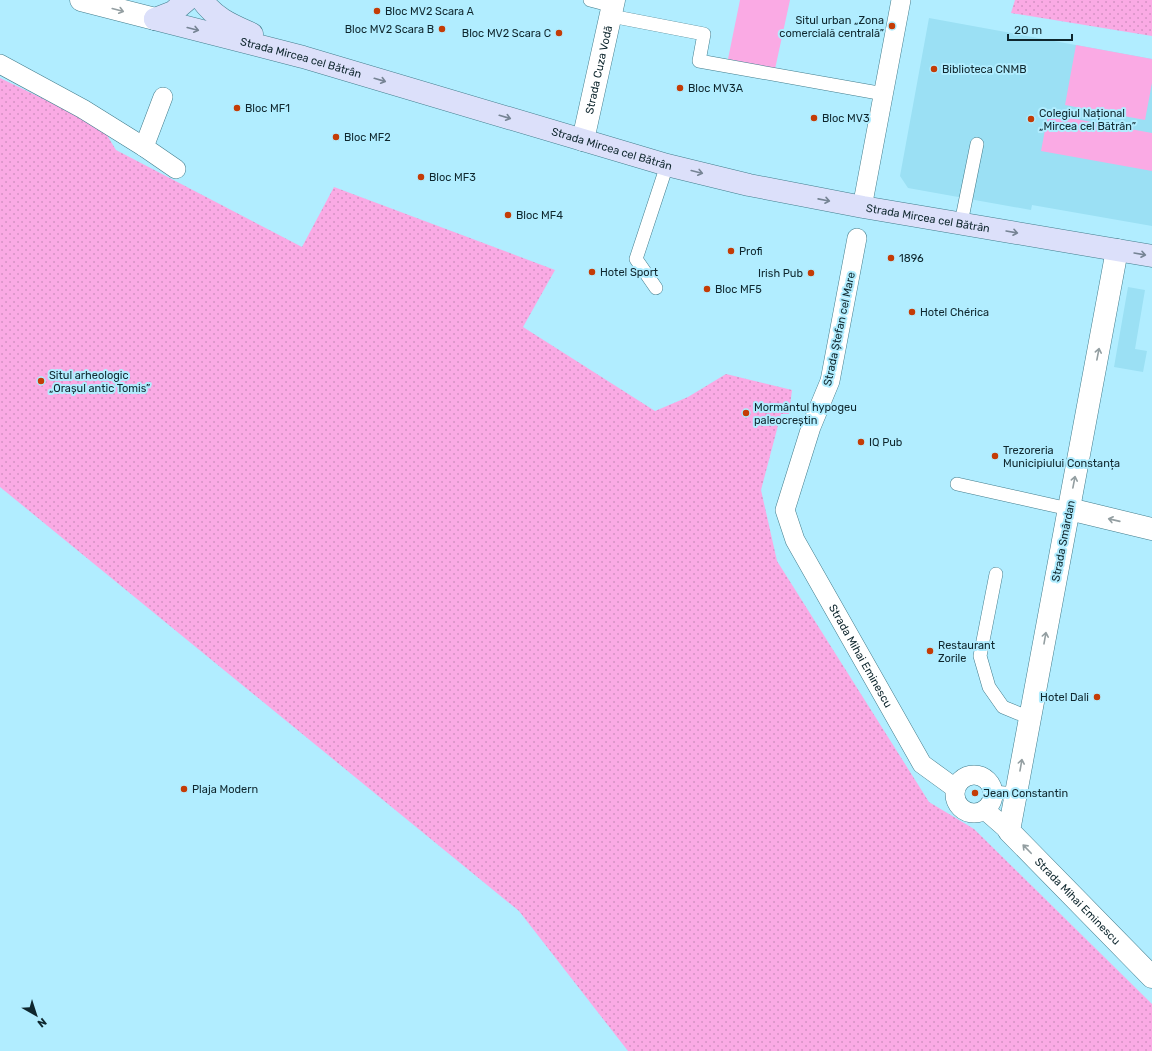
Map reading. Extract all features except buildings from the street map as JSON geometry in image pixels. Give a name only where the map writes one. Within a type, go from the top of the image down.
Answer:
[{"type":"main road","points":[[156,19],[173,12],[187,0]]},
{"type":"main road","points":[[202,0],[209,10],[226,22],[303,57]]},
{"type":"main road","name":"Strada Mircea cel Bătrân","points":[[156,19],[303,57],[668,165],[749,185],[863,207],[1152,256]]},
{"type":"street","name":"Strada Mircea cel Bătrân","points":[[81,0],[156,19]]},
{"type":"street","points":[[864,197],[901,0]]},
{"type":"street","name":"Strada Cuza Vodă","points":[[583,140],[613,7]]},
{"type":"street","points":[[0,64],[83,109],[176,169]]},
{"type":"street","points":[[144,147],[163,97]]},
{"type":"street","name":"Strada Ștefan cel Mare","points":[[785,510],[811,427],[830,381],[857,238]]},
{"type":"street","name":"Strada Smârdan","points":[[1009,831],[1117,250]]},
{"type":"street","name":"Strada Mihai Eminescu","points":[[785,510],[795,540],[922,764],[955,788]]},
{"type":"street","points":[[1069,510],[1152,528]]},
{"type":"street","points":[[976,774],[988,780],[992,786],[993,799],[985,810],[973,814],[967,813],[958,806],[955,800],[955,788],[963,777],[976,774]]},
{"type":"street","name":"Strada Mihai Eminescu","points":[[985,810],[1009,831],[1152,977]]},
{"type":"lane","points":[[590,0],[704,34],[699,62],[884,94]]},
{"type":"lane","points":[[961,224],[977,144]]},
{"type":"lane","points":[[656,288],[636,259],[668,165]]},
{"type":"lane","points":[[957,484],[1069,510]]},
{"type":"lane","points":[[996,574],[980,656],[989,687],[1003,706],[1030,718]]},
{"type":"lane","points":[[993,792],[1016,794]]},
{"type":"shaded area","points":[[740,0],[790,0],[775,69],[728,59]]},
{"type":"shaded area","points":[[1015,0],[1152,0],[1152,36],[1011,13]]},
{"type":"shaded area","name":"Colegiul Național „Mircea cel Bătrân”","points":[[929,18],[1152,59],[1152,226],[1032,205],[1031,210],[908,188],[900,176]]},
{"type":"shaded area","points":[[1076,45],[1152,59],[1152,83],[1145,120],[1065,105]]},
{"type":"shaded area","points":[[0,78],[102,127],[116,150],[302,247],[334,187],[555,270],[523,327],[655,411],[688,397],[726,374],[792,390],[789,414],[781,414],[761,490],[777,561],[929,802],[974,829],[1152,1004],[1152,1051],[628,1051],[519,911],[0,487]]},
{"type":"shaded area","points":[[1048,114],[1152,133],[1152,171],[1041,151]]},
{"type":"shaded area","points":[[1128,287],[1145,290],[1135,349],[1147,351],[1143,372],[1114,367]]},
{"type":"place","name":"Bloc MV2 Scara A","points":[[377,11]]},
{"type":"place","name":"Situl urban „Zona comercială centrală”","points":[[892,26]]},
{"type":"place","name":"Bloc MV2 Scara B","points":[[442,29]]},
{"type":"place","name":"Bloc MV2 Scara C","points":[[559,33]]},
{"type":"place","name":"Biblioteca CNMB","points":[[934,69]]},
{"type":"place","name":"Bloc MV3A","points":[[680,88]]},
{"type":"place","name":"Bloc MF1","points":[[237,108]]},
{"type":"place","name":"Bloc MV3","points":[[814,118]]},
{"type":"place","name":"Colegiul Național „Mircea cel Bătrân”","points":[[1031,119]]},
{"type":"place","name":"Bloc MF2","points":[[336,137]]},
{"type":"place","name":"Bloc MF3","points":[[421,177]]},
{"type":"place","name":"Bloc MF4","points":[[508,215]]},
{"type":"place","name":"Profi","points":[[731,251]]},
{"type":"place","name":"1896","points":[[891,258]]},
{"type":"place","name":"Hotel Sport","points":[[592,272]]},
{"type":"place","name":"Irish Pub","points":[[811,273]]},
{"type":"place","name":"Bloc MF5","points":[[707,289]]},
{"type":"place","name":"Hotel Chérica","points":[[912,312]]},
{"type":"place","name":"Situl arheologic „Orașul antic Tomis”","points":[[41,381]]},
{"type":"place","name":"Mormântul hypogeu paleocreștin","points":[[746,413]]},
{"type":"place","name":"IQ Pub","points":[[861,442]]},
{"type":"place","name":"Trezoreria Municipiului Constanța","points":[[995,456]]},
{"type":"place","name":"Restaurant Zorile","points":[[930,651]]},
{"type":"place","name":"Hotel Dali","points":[[1097,697]]},
{"type":"place","name":"Plaja Modern","points":[[184,789]]},
{"type":"place","name":"Jean Constantin","points":[[975,793]]}]
